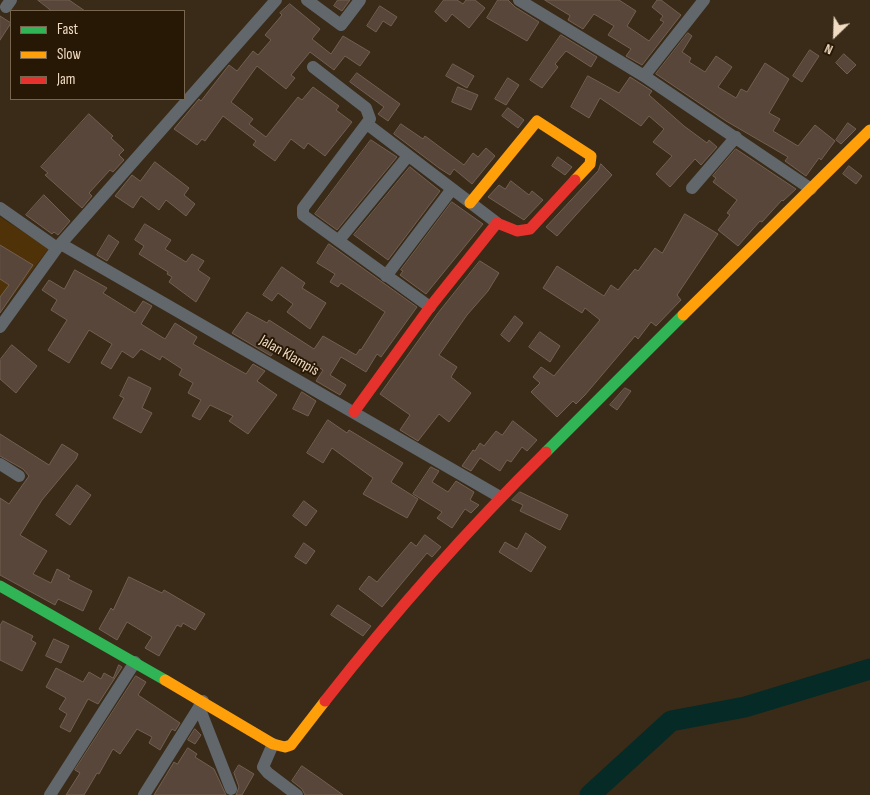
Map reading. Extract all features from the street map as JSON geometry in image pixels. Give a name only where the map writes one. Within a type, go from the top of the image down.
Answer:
[{"type":"street","points":[[0,327],[59,246],[276,0]]},
{"type":"street","points":[[307,0],[341,25],[360,0]]},
{"type":"street","points":[[519,0],[644,76],[811,188]]},
{"type":"street","points":[[644,76],[704,0]]},
{"type":"street","points":[[313,67],[366,108],[370,115],[368,124],[302,212],[306,218],[430,307]]},
{"type":"street","points":[[368,124],[408,156],[470,203],[497,223],[508,229],[524,232],[530,230],[590,164],[589,154],[537,121],[470,203]]},
{"type":"street","points":[[0,586],[135,662],[201,704],[273,744],[285,747],[291,745],[378,634],[500,497],[870,130]]},
{"type":"street","points":[[692,188],[736,137]]},
{"type":"street","points":[[339,240],[408,156]]},
{"type":"street","points":[[386,276],[452,189]]},
{"type":"street","name":"Jalan Klampis","points":[[0,208],[59,246],[354,412],[500,497]]},
{"type":"street","points":[[354,412],[430,307],[497,223]]},
{"type":"street","points":[[0,464],[19,476]]},
{"type":"street","points":[[50,795],[135,662]]},
{"type":"street","points":[[201,704],[231,789]]},
{"type":"street","points":[[144,795],[201,704]]},
{"type":"street","points":[[273,744],[263,767],[283,791],[297,795]]},
{"type":"shaded area","points":[[0,217],[49,248],[0,313]]},
{"type":"building","points":[[38,0],[69,0],[84,10],[51,10]]},
{"type":"building","points":[[338,0],[350,0],[342,11],[334,6]]},
{"type":"building","points":[[444,0],[457,0],[463,4],[466,0],[475,0],[485,8],[469,28],[452,14],[446,22],[435,12]]},
{"type":"building","points":[[498,0],[508,0],[515,7],[539,22],[527,41],[487,18]]},
{"type":"building","points":[[545,0],[619,0],[636,11],[627,26],[649,41],[664,22],[660,20],[663,16],[652,7],[657,0],[661,0],[681,15],[642,65],[626,56],[631,49],[608,35],[614,26],[594,14],[583,29],[568,20],[570,16]]},
{"type":"building","points":[[290,4],[320,29],[312,39],[331,54],[343,36],[370,52],[360,66],[345,56],[334,70],[310,52],[291,75],[295,78],[286,89],[257,66],[231,102],[253,119],[249,124],[266,137],[298,97],[302,100],[313,87],[339,106],[336,110],[352,122],[325,156],[308,143],[304,149],[291,139],[275,161],[253,145],[256,141],[223,116],[205,141],[202,139],[197,145],[174,129],[199,99],[201,101],[229,65],[237,71],[253,51],[258,55],[271,40],[265,35],[282,15],[280,13]]},
{"type":"building","points":[[380,6],[397,17],[391,26],[383,21],[376,32],[367,26]]},
{"type":"building","points":[[0,16],[10,22],[10,25],[0,40]]},
{"type":"building","points":[[688,33],[692,36],[682,52],[691,58],[689,62],[705,72],[716,56],[732,67],[718,87],[736,98],[741,89],[747,92],[765,63],[789,79],[769,113],[780,119],[773,131],[798,146],[815,125],[835,141],[806,176],[785,161],[788,157],[726,121],[656,74]]},
{"type":"building","points":[[561,35],[597,57],[591,67],[566,51],[555,64],[558,67],[542,88],[530,80]]},
{"type":"building","points":[[810,50],[819,56],[802,82],[793,76]]},
{"type":"building","points":[[844,54],[856,65],[847,74],[836,63]]},
{"type":"building","points":[[453,64],[474,76],[467,88],[446,76]]},
{"type":"building","points":[[357,73],[400,104],[388,121],[378,114],[384,107],[350,82]]},
{"type":"building","points":[[588,76],[619,93],[630,77],[652,91],[649,95],[684,126],[707,143],[709,140],[717,147],[701,165],[695,159],[670,187],[656,174],[672,156],[653,142],[664,129],[649,116],[641,126],[600,98],[589,118],[571,107]]},
{"type":"building","points":[[508,78],[519,85],[506,105],[495,99]]},
{"type":"building","points":[[458,87],[478,95],[471,110],[452,102]]},
{"type":"building","points":[[508,108],[524,120],[518,128],[502,116]]},
{"type":"building","points":[[89,114],[113,136],[111,138],[124,150],[119,155],[124,160],[113,172],[110,170],[89,193],[92,196],[82,208],[45,175],[48,173],[41,167]]},
{"type":"building","points":[[848,123],[856,129],[841,144],[836,140]]},
{"type":"building","points":[[401,124],[423,139],[425,136],[464,165],[473,153],[478,157],[486,148],[495,156],[472,184],[454,169],[450,175],[439,168],[394,134]]},
{"type":"building","points":[[371,140],[397,157],[337,230],[315,214]]},
{"type":"building","points":[[736,149],[796,189],[782,200],[762,222],[760,221],[738,246],[718,230],[730,215],[727,213],[737,200],[713,182],[716,178],[713,176]]},
{"type":"building","points":[[558,157],[572,167],[565,175],[552,166]]},
{"type":"building","points":[[155,162],[189,188],[184,195],[195,204],[186,216],[166,200],[159,210],[141,196],[133,208],[115,196],[132,175],[140,181]]},
{"type":"building","points":[[601,164],[612,175],[557,236],[546,227],[598,171]]},
{"type":"building","points":[[849,166],[862,176],[856,184],[843,174]]},
{"type":"building","points":[[410,167],[440,191],[388,260],[354,235]]},
{"type":"building","points":[[511,181],[529,195],[532,191],[543,200],[524,220],[488,197],[499,185],[505,189]]},
{"type":"building","points":[[44,195],[70,221],[58,235],[54,232],[52,234],[26,215]]},
{"type":"building","points":[[452,202],[483,224],[426,294],[400,275],[403,271],[401,270]]},
{"type":"building","points":[[685,214],[718,234],[677,295],[681,300],[656,326],[651,322],[638,339],[635,336],[585,395],[576,404],[573,401],[557,417],[531,392],[540,383],[533,377],[541,367],[554,376],[600,320],[585,308],[582,313],[543,288],[557,266],[604,296],[611,285],[618,290],[635,269],[638,271],[655,248],[662,253]]},
{"type":"building","points":[[145,224],[171,240],[165,249],[186,262],[192,254],[204,261],[198,270],[210,278],[196,302],[169,282],[172,277],[167,274],[168,272],[139,254],[144,246],[135,240]]},
{"type":"building","points":[[109,235],[119,242],[107,261],[97,255]]},
{"type":"building","points":[[329,244],[417,307],[381,357],[377,354],[366,372],[341,357],[330,375],[346,385],[340,395],[316,381],[323,370],[302,358],[299,362],[276,348],[271,356],[232,333],[247,312],[267,323],[269,320],[314,349],[323,336],[356,355],[385,312],[341,283],[338,287],[330,282],[335,274],[317,263]]},
{"type":"building","points":[[0,245],[33,265],[0,313],[0,297],[9,285],[0,279]]},
{"type":"building","points":[[480,261],[499,273],[488,291],[467,315],[439,355],[457,367],[451,377],[471,393],[449,422],[439,414],[418,441],[400,430],[410,415],[380,394],[438,313]]},
{"type":"building","points":[[282,267],[305,283],[302,288],[326,303],[310,329],[287,312],[293,304],[278,293],[272,301],[263,295]]},
{"type":"building","points":[[75,270],[107,288],[103,293],[135,313],[143,301],[152,306],[141,324],[165,339],[175,323],[197,337],[193,344],[246,374],[253,364],[265,371],[257,381],[277,395],[248,434],[229,421],[233,416],[210,405],[200,420],[192,416],[201,400],[188,393],[193,383],[179,375],[182,369],[162,356],[160,360],[141,349],[133,358],[122,351],[111,369],[101,363],[112,344],[89,330],[69,363],[48,350],[67,320],[51,310],[57,300],[42,290],[49,280],[64,289]]},
{"type":"building","points":[[515,316],[523,323],[509,342],[501,335]]},
{"type":"building","points":[[540,332],[560,346],[550,362],[529,347]]},
{"type":"building","points":[[12,345],[37,366],[16,393],[0,379],[0,360]]},
{"type":"building","points":[[129,377],[151,388],[142,408],[152,413],[141,433],[113,418],[124,398],[120,396]]},
{"type":"building","points":[[625,388],[631,391],[617,410],[610,405]]},
{"type":"building","points":[[302,392],[316,401],[308,416],[293,409]]},
{"type":"building","points":[[328,420],[347,433],[349,430],[403,463],[391,482],[418,499],[407,518],[363,494],[373,478],[332,448],[323,463],[307,453]]},
{"type":"building","points":[[513,421],[537,440],[527,451],[522,447],[511,462],[507,460],[500,471],[480,458],[471,471],[462,466],[480,443],[484,446],[496,431],[502,435]]},
{"type":"building","points":[[0,434],[49,465],[62,444],[78,454],[76,459],[42,500],[20,535],[47,551],[33,574],[51,583],[57,569],[70,576],[68,579],[92,591],[83,611],[58,599],[55,605],[0,575],[0,498],[9,504],[29,476],[23,469],[0,456]]},
{"type":"building","points":[[431,467],[439,471],[432,482],[448,492],[456,481],[474,492],[470,500],[479,505],[471,513],[465,509],[452,528],[437,518],[442,512],[413,494]]},
{"type":"building","points":[[77,485],[91,495],[70,525],[56,515]]},
{"type":"building","points":[[520,492],[568,515],[560,530],[520,511],[523,505],[512,500]]},
{"type":"building","points":[[304,501],[317,511],[306,526],[293,516]]},
{"type":"building","points":[[526,533],[546,547],[531,572],[499,552],[505,542],[517,549]]},
{"type":"building","points":[[425,535],[441,547],[432,557],[427,553],[382,607],[359,589],[369,576],[377,582],[411,542],[416,546]]},
{"type":"building","points":[[304,543],[315,551],[306,564],[295,557]]},
{"type":"building","points":[[129,577],[162,593],[164,590],[205,614],[195,630],[183,623],[181,627],[177,625],[159,656],[145,648],[152,637],[127,622],[117,640],[99,629],[111,608],[113,610]]},
{"type":"building","points":[[338,605],[371,626],[363,636],[331,615]]},
{"type":"building","points":[[3,621],[33,636],[31,640],[36,643],[22,671],[0,660],[0,626]]},
{"type":"building","points":[[54,639],[69,646],[61,663],[46,656]]},
{"type":"building","points":[[119,665],[122,667],[98,704],[88,699],[70,732],[60,727],[67,714],[59,709],[66,698],[46,687],[56,668],[83,682],[89,672],[101,679],[104,673],[113,678]]},
{"type":"building","points":[[136,676],[146,682],[138,695],[180,723],[175,731],[172,729],[160,750],[149,743],[152,737],[137,729],[120,754],[113,749],[84,795],[66,795],[80,773],[75,770]]},
{"type":"building","points":[[195,729],[201,735],[195,744],[188,740]]},
{"type":"building","points":[[188,748],[197,754],[195,757],[214,769],[226,795],[154,795],[174,762],[177,764]]},
{"type":"building","points":[[239,765],[254,774],[242,795],[236,795],[239,787],[234,773]]},
{"type":"building","points":[[302,766],[343,795],[305,795],[302,789],[292,781]]},
{"type":"waterway","points":[[590,795],[671,721],[745,707],[870,669]]},
{"type":"traffic: fast","points":[[546,452],[683,315]]},
{"type":"traffic: fast","points":[[0,586],[165,680]]},
{"type":"traffic: slow","points":[[470,203],[537,121],[591,156],[590,164],[575,180]]},
{"type":"traffic: slow","points":[[683,315],[870,130]]},
{"type":"traffic: slow","points":[[165,680],[273,744],[285,747],[291,745],[325,701]]},
{"type":"traffic: jam","points":[[354,412],[430,307],[497,223],[517,231],[530,229],[575,180]]},
{"type":"traffic: jam","points":[[325,701],[431,573],[546,452]]}]
